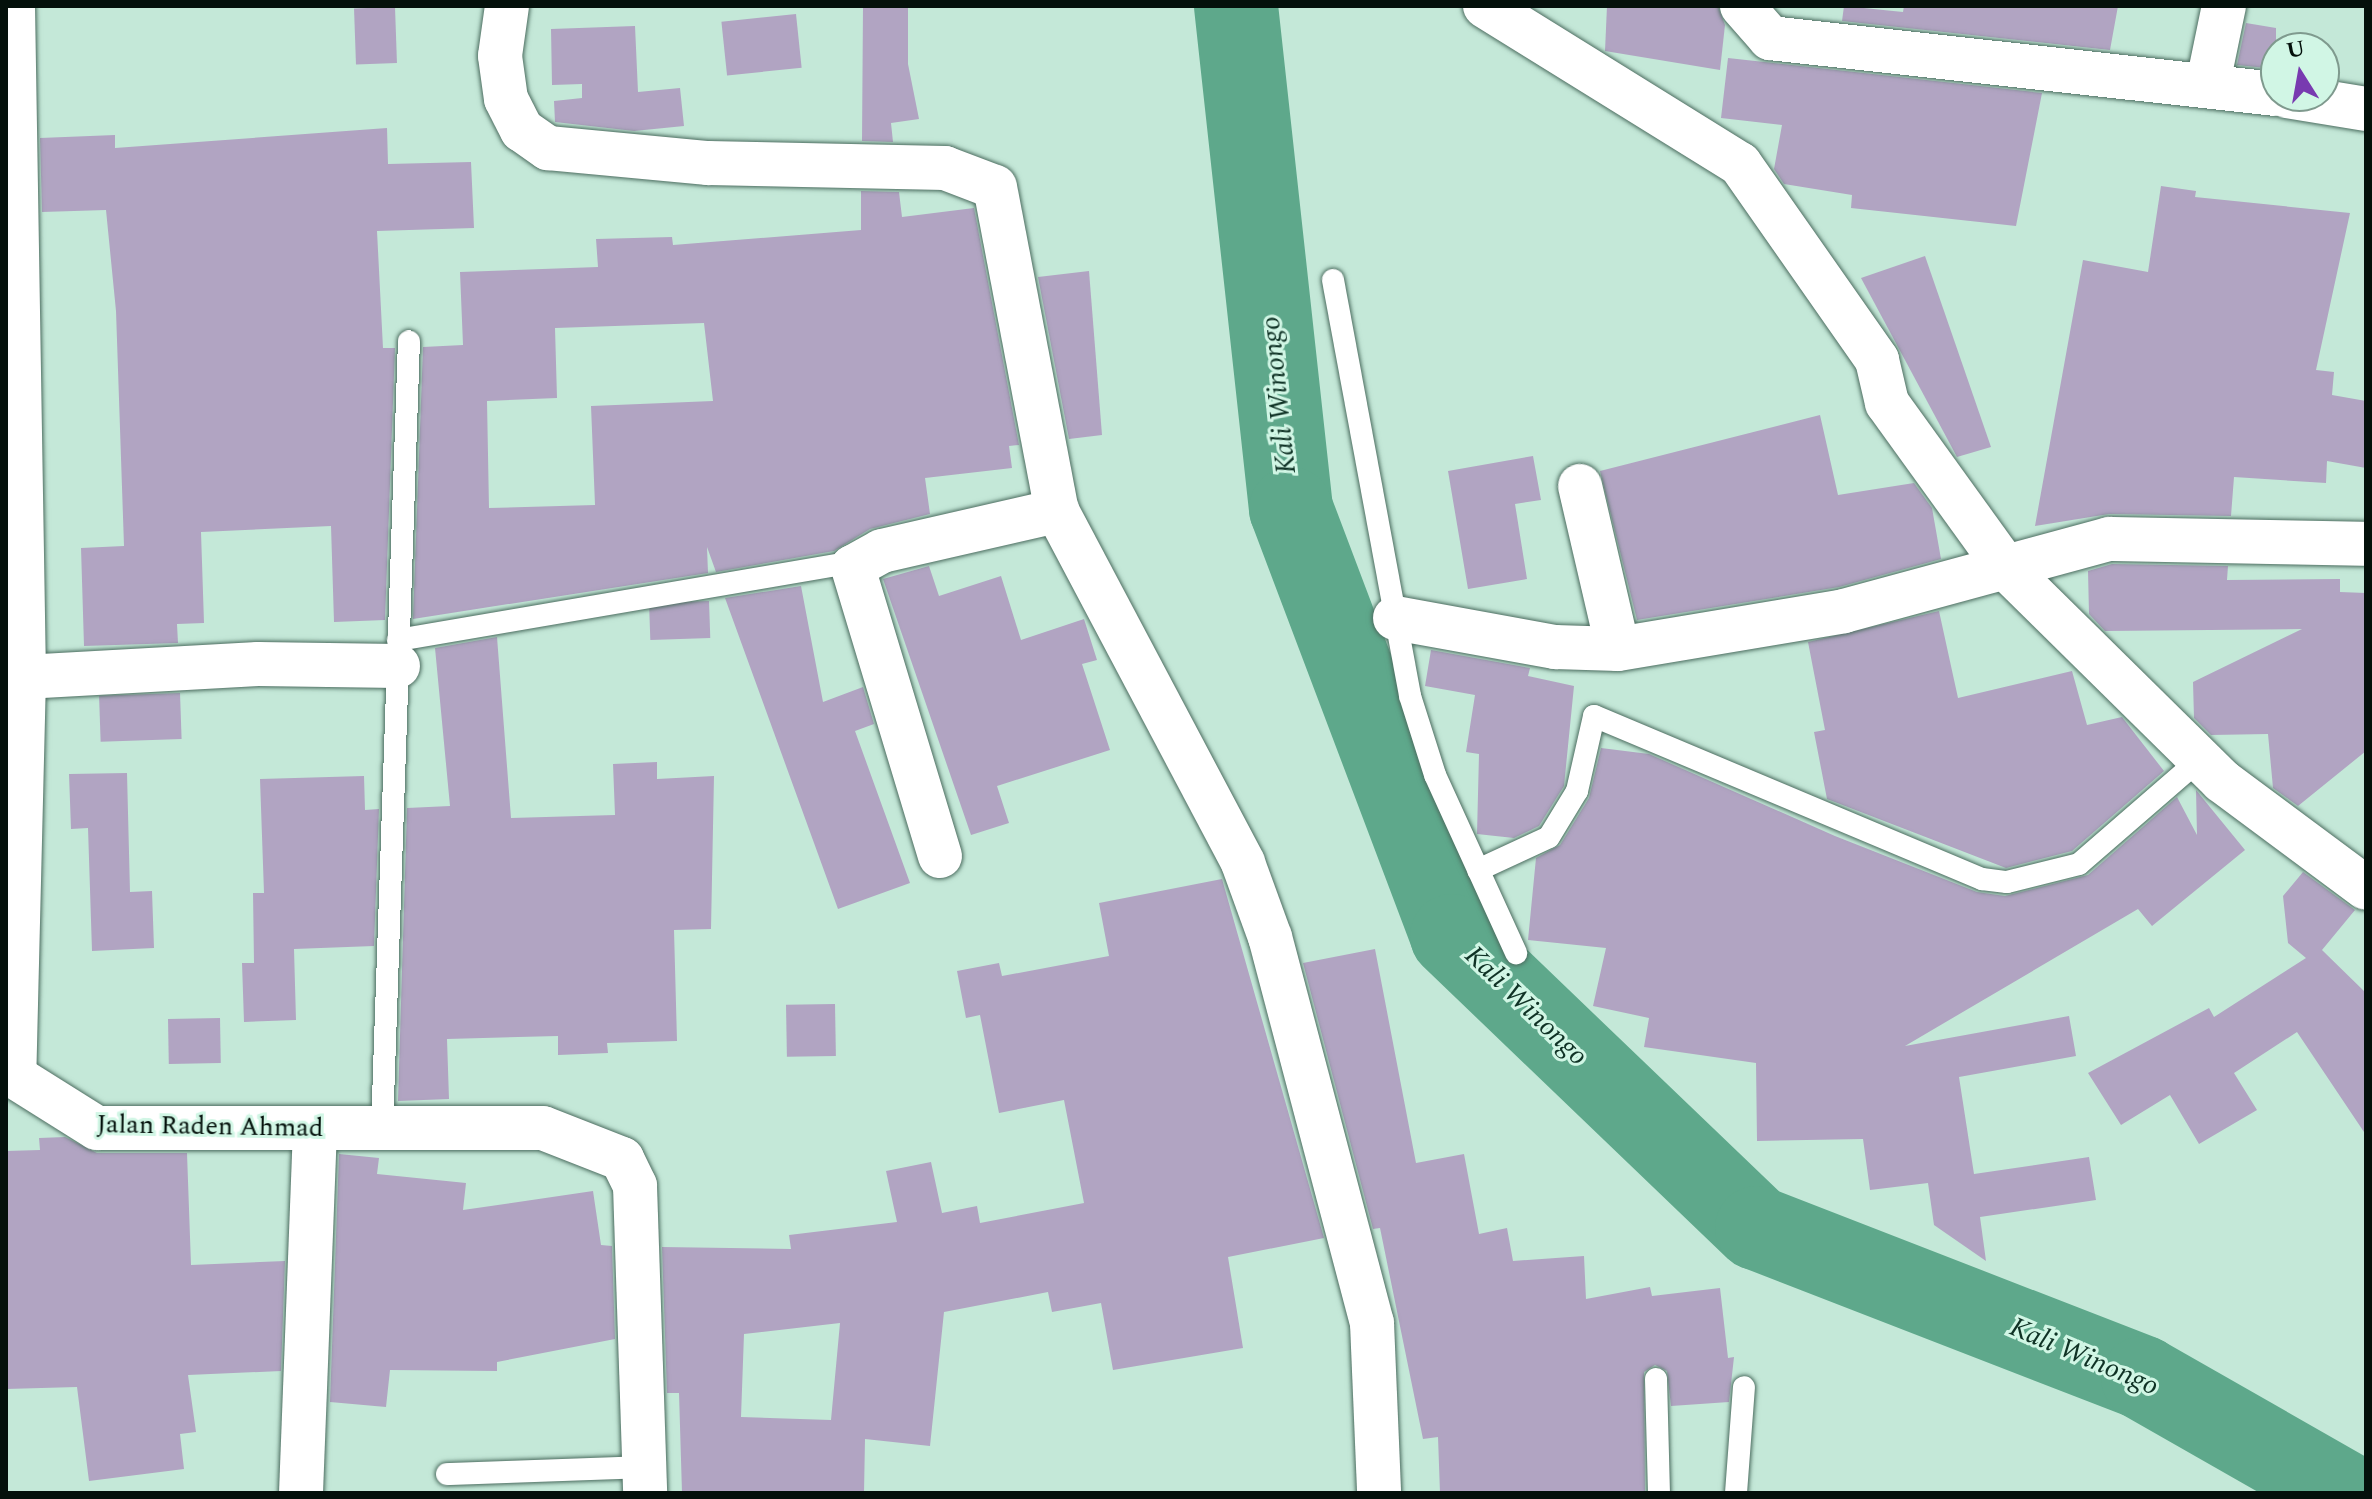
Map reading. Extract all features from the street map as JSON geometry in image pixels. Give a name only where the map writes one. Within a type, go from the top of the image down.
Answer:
[{"type":"street","name":"Jalan Raden Ahmad","points":[[13,6],[24,677],[10,1080],[97,1128],[543,1128],[628,1166],[635,1186],[644,1480]]},
{"type":"street","points":[[507,6],[500,56],[506,99],[522,130],[548,148],[708,163],[945,168],[992,184],[1057,511],[1258,896],[1372,1323],[1379,1493]]},
{"type":"street","points":[[1485,6],[1740,164],[1877,360],[1887,403],[2023,561],[2199,760],[2366,888]]},
{"type":"street","points":[[1742,6],[1770,38],[2019,71],[2208,83],[2260,91]]},
{"type":"street","points":[[2208,83],[2224,6]]},
{"type":"street","points":[[2340,105],[2366,109]]},
{"type":"street","points":[[1580,486],[1618,649]]},
{"type":"street","points":[[940,856],[854,580],[855,562],[1057,511]]},
{"type":"street","points":[[1395,618],[1555,647],[1618,649],[1844,611],[2109,539],[2366,544]]},
{"type":"street","points":[[24,677],[398,653]]},
{"type":"street","points":[[301,1493],[315,1129]]},
{"type":"lane","points":[[1333,280],[1395,618],[1435,775],[1516,953]]},
{"type":"lane","points":[[382,1129],[409,341]]},
{"type":"lane","points":[[398,653],[855,562]]},
{"type":"lane","points":[[1478,870],[1549,837],[1577,791],[1594,716],[1982,879],[2007,882],[2079,864],[2199,760]]},
{"type":"lane","points":[[1656,1379],[1659,1493]]},
{"type":"lane","points":[[1736,1493],[1744,1387]]},
{"type":"lane","points":[[447,1474],[644,1480]]},
{"type":"building","points":[[863,6],[908,6],[908,64],[919,119],[891,123],[893,142],[862,141]]},
{"type":"building","points":[[1607,6],[1718,6],[1725,25],[1720,70],[1605,51]]},
{"type":"building","points":[[1844,6],[1903,12],[1904,6],[2118,6],[2110,50],[1842,21]]},
{"type":"building","points":[[395,7],[397,63],[356,64],[354,8]]},
{"type":"building","points":[[796,14],[802,68],[727,76],[721,22]]},
{"type":"building","points":[[2246,23],[2276,28],[2276,32],[2260,32],[2260,67],[2237,65]]},
{"type":"building","points":[[635,26],[638,92],[680,88],[684,126],[634,131],[555,122],[554,101],[582,98],[582,84],[552,85],[551,29]]},
{"type":"building","points":[[1728,58],[2042,93],[2016,226],[1851,208],[1852,195],[1784,184],[1774,169],[1782,125],[1721,118]]},
{"type":"building","points":[[387,128],[388,164],[471,162],[474,228],[377,231],[383,348],[395,348],[385,620],[334,622],[331,526],[201,532],[204,623],[177,624],[178,643],[84,646],[81,548],[124,546],[116,311],[106,210],[42,212],[40,138],[115,135],[115,148]]},
{"type":"building","points":[[2161,186],[2196,191],[2195,197],[2350,213],[2316,370],[2334,372],[2332,395],[2366,401],[2366,468],[2327,461],[2326,483],[2234,477],[2231,516],[2109,514],[2035,526],[2083,260],[2148,272]]},
{"type":"building","points":[[861,191],[899,192],[902,217],[974,208],[1019,445],[1009,446],[1012,468],[925,478],[930,514],[870,529],[834,551],[716,572],[707,547],[708,573],[413,619],[423,347],[463,345],[460,272],[598,267],[596,239],[672,237],[673,245],[861,230]],"holes":[[[704,323],[713,401],[591,406],[595,505],[489,508],[487,401],[557,398],[555,328]]]},
{"type":"building","points":[[1925,256],[1991,447],[1957,457],[1861,278]]},
{"type":"building","points":[[1089,271],[1102,435],[1069,439],[1038,277]]},
{"type":"building","points":[[1820,415],[1838,495],[1914,483],[1932,508],[1941,559],[1839,587],[1637,620],[1600,471]]},
{"type":"building","points":[[1533,456],[1541,500],[1515,504],[1527,579],[1468,589],[1448,471]]},
{"type":"building","points":[[2112,564],[2228,566],[2227,580],[2340,579],[2340,592],[2366,593],[2366,751],[2298,806],[2273,788],[2268,734],[2211,735],[2194,718],[2193,682],[2302,629],[2105,631],[2089,614],[2088,571]]},
{"type":"building","points":[[929,566],[939,596],[1001,576],[1021,640],[1084,619],[1097,660],[1082,664],[1110,750],[997,786],[1009,823],[971,835],[883,579]]},
{"type":"building","points":[[801,586],[823,702],[863,687],[874,724],[855,731],[910,883],[838,909],[725,598]]},
{"type":"building","points":[[709,601],[710,638],[650,640],[649,603]]},
{"type":"building","points":[[1939,611],[1958,698],[2072,671],[2087,725],[2122,717],[2164,771],[2072,851],[2006,868],[1827,799],[1814,732],[1825,730],[1808,642]]},
{"type":"building","points":[[497,637],[511,818],[615,815],[613,764],[657,762],[657,779],[714,776],[711,929],[674,930],[677,1041],[607,1043],[608,1053],[558,1055],[558,1036],[447,1039],[449,1099],[398,1101],[407,808],[450,806],[435,648]]},
{"type":"building","points":[[1431,650],[1530,668],[1528,676],[1574,686],[1564,786],[1539,826],[1514,838],[1477,834],[1479,754],[1466,752],[1475,695],[1425,686]]},
{"type":"building","points":[[180,693],[182,739],[101,742],[99,696]]},
{"type":"building","points":[[1601,748],[1649,754],[1835,836],[1977,892],[2005,896],[2088,875],[2177,797],[2197,835],[2196,790],[2245,850],[2152,926],[2138,909],[1905,1046],[2069,1016],[2076,1056],[1959,1077],[1974,1174],[2089,1157],[2096,1200],[1980,1217],[1986,1261],[1934,1225],[1928,1183],[1870,1190],[1863,1139],[1757,1141],[1756,1063],[1644,1047],[1649,1018],[1593,1006],[1606,948],[1528,940],[1536,858],[1560,845],[1589,798]]},
{"type":"building","points":[[127,773],[130,892],[152,891],[154,948],[92,951],[88,828],[71,829],[69,774]]},
{"type":"building","points":[[364,776],[365,810],[379,809],[374,946],[294,949],[296,1020],[244,1022],[242,963],[254,963],[253,893],[264,893],[260,779]]},
{"type":"building","points":[[2303,872],[2355,910],[2322,950],[2366,993],[2366,1135],[2297,1032],[2234,1073],[2257,1110],[2199,1144],[2170,1095],[2121,1125],[2088,1073],[2209,1008],[2214,1017],[2306,958],[2288,943],[2283,896]]},
{"type":"building","points":[[1222,879],[1324,1238],[1228,1257],[1243,1348],[1113,1370],[1101,1303],[1052,1312],[1048,1292],[944,1312],[930,1446],[865,1439],[864,1493],[682,1493],[679,1393],[667,1393],[662,1247],[791,1249],[789,1235],[897,1222],[886,1171],[931,1162],[942,1213],[977,1206],[980,1223],[1084,1203],[1064,1100],[999,1113],[980,1015],[966,1018],[957,971],[999,963],[1002,976],[1109,956],[1099,903]],"holes":[[[840,1323],[831,1420],[741,1417],[744,1334]]]},
{"type":"building","points":[[1375,949],[1416,1163],[1464,1154],[1479,1234],[1507,1228],[1513,1261],[1584,1256],[1586,1299],[1650,1287],[1652,1296],[1720,1288],[1728,1358],[1734,1357],[1729,1402],[1671,1406],[1667,1371],[1655,1365],[1644,1372],[1645,1493],[1440,1493],[1438,1437],[1423,1439],[1380,1228],[1373,1229],[1303,963]]},
{"type":"building","points":[[835,1004],[836,1056],[787,1057],[786,1005]]},
{"type":"building","points":[[220,1018],[221,1063],[169,1064],[168,1019]]},
{"type":"building","points":[[65,1137],[97,1153],[187,1153],[191,1265],[285,1261],[281,1371],[188,1375],[196,1432],[180,1434],[184,1469],[89,1481],[77,1387],[6,1389],[6,1151],[40,1150],[39,1138]]},
{"type":"building","points":[[339,1154],[379,1158],[377,1174],[466,1183],[463,1210],[593,1191],[601,1245],[612,1246],[615,1339],[497,1362],[497,1371],[390,1370],[386,1407],[330,1402]]},
{"type":"waterway","name":"Kali Winongo","points":[[1236,6],[1291,509],[1452,936],[1757,1228],[2143,1378],[2345,1493]]}]
